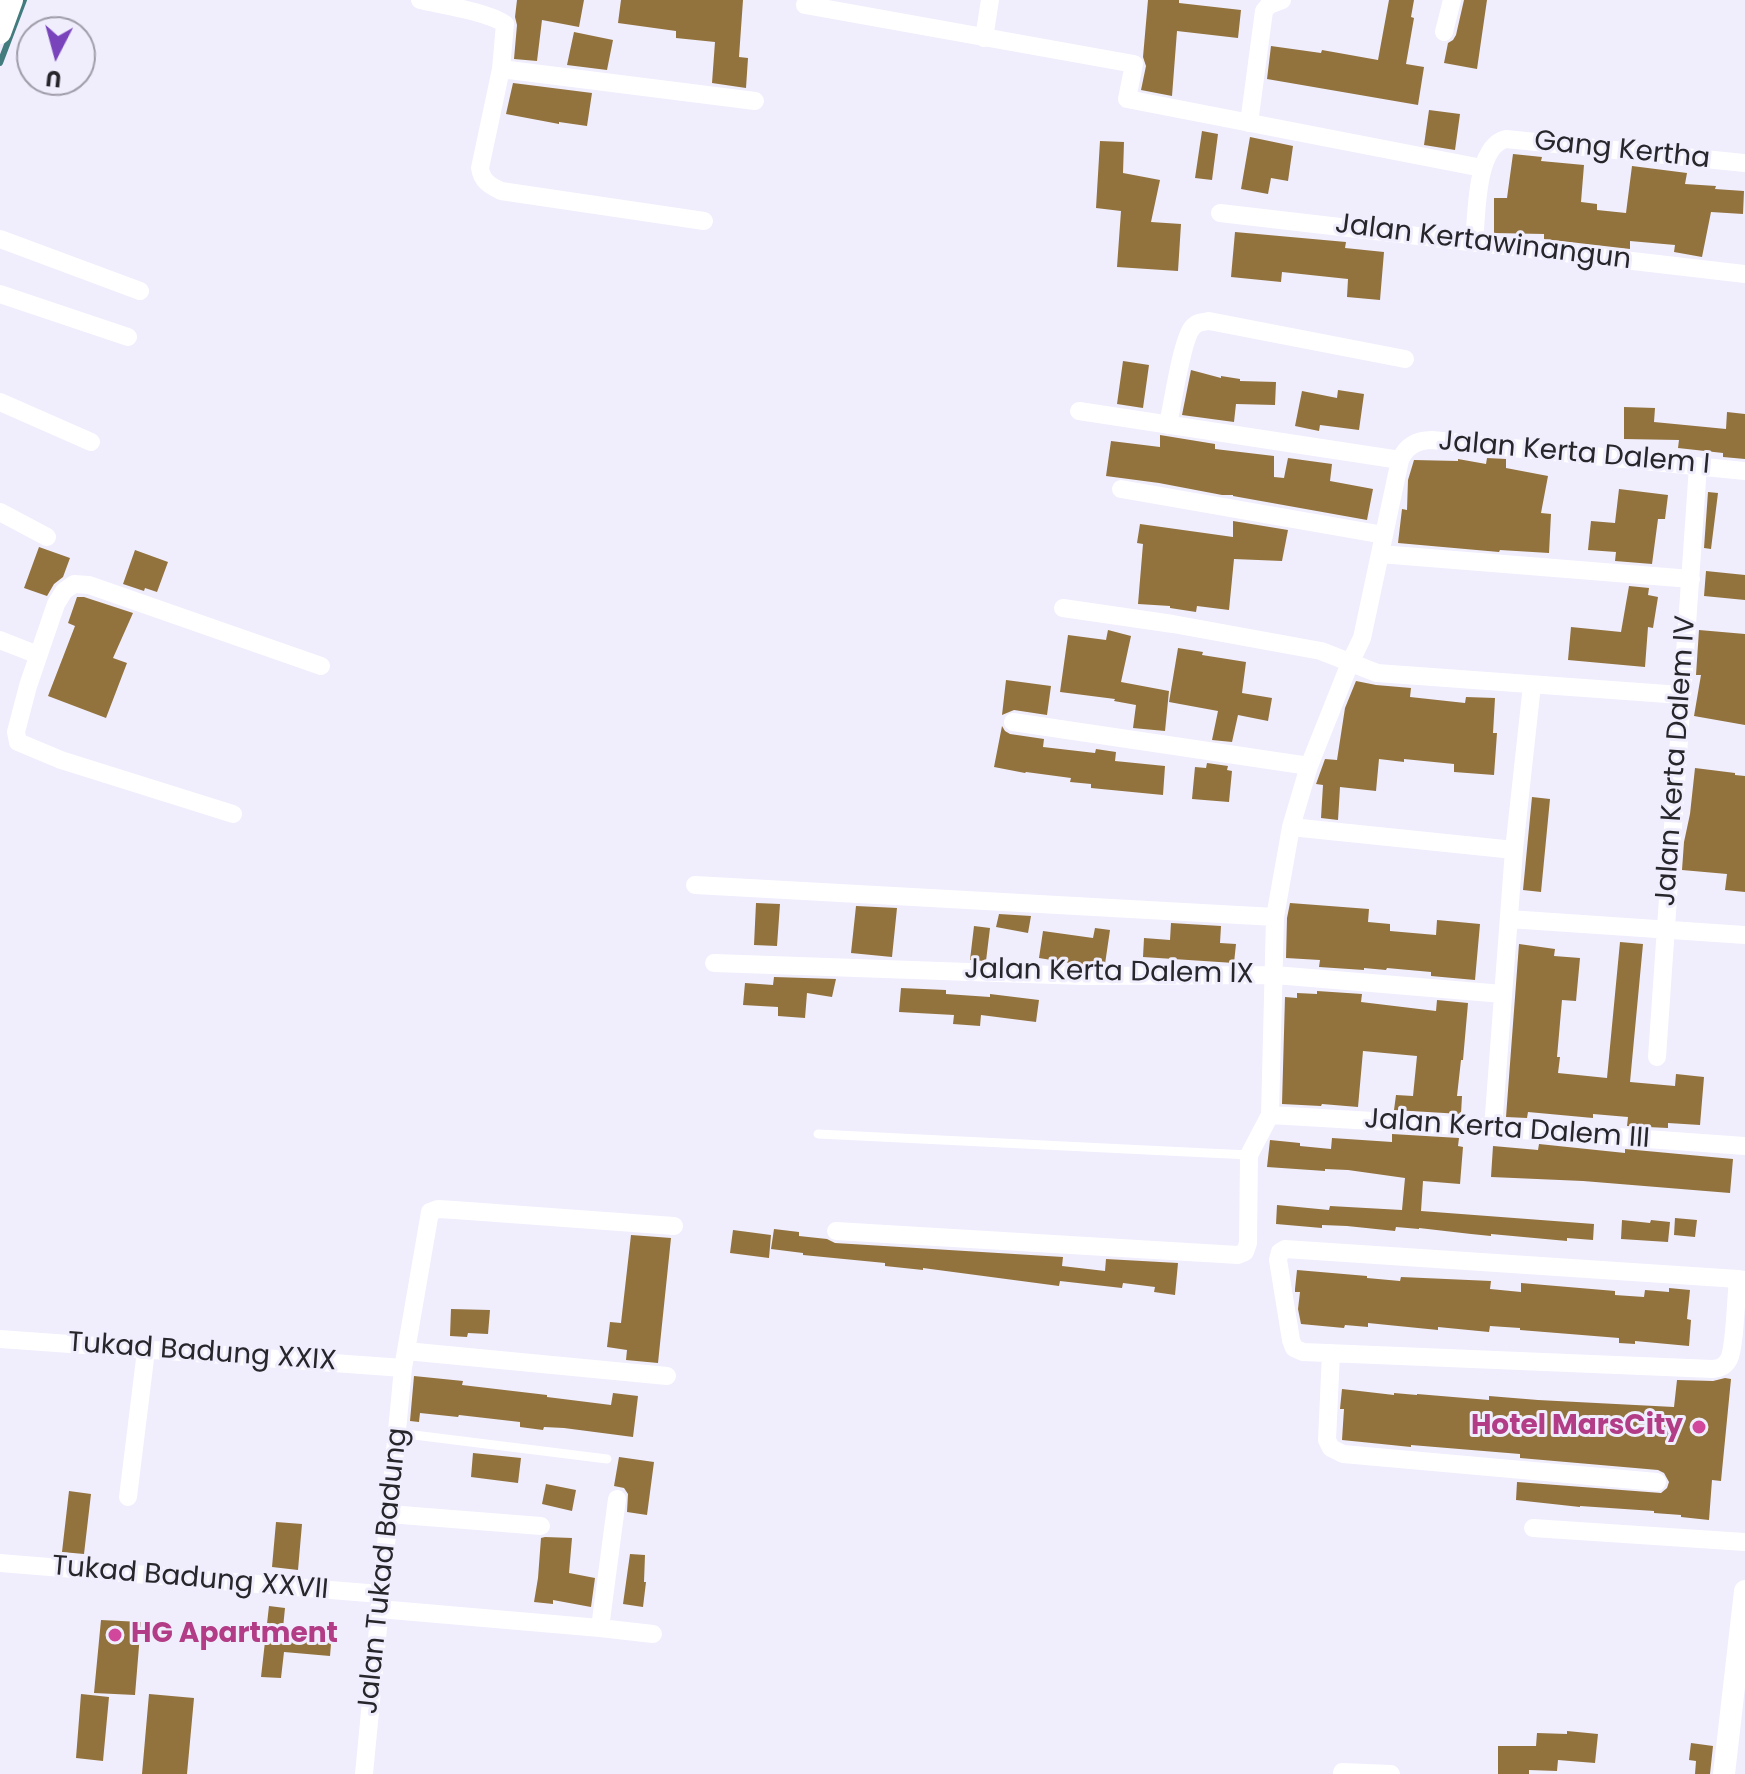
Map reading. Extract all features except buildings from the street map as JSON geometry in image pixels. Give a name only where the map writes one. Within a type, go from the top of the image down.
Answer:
[{"type":"street","points":[[0,33],[12,0]]},
{"type":"street","points":[[420,0],[470,6],[503,22],[505,27],[501,69],[480,168],[487,184],[501,191],[704,221]]},
{"type":"street","points":[[984,38],[990,0]]},
{"type":"street","points":[[1249,123],[1264,11],[1269,5],[1282,0]]},
{"type":"street","points":[[1444,32],[1452,0]]},
{"type":"street","points":[[805,5],[1134,64],[1127,99],[1482,168],[1474,242]]},
{"type":"street","points":[[501,69],[755,101]]},
{"type":"street","name":"Gang Kertha","points":[[1482,168],[1494,144],[1506,139],[1745,163]]},
{"type":"street","name":"Jalan Kertawinangun","points":[[1220,213],[1745,274]]},
{"type":"street","points":[[0,239],[140,291]]},
{"type":"street","points":[[0,294],[128,337]]},
{"type":"street","points":[[1168,425],[1186,337],[1196,324],[1203,322],[1405,359]]},
{"type":"street","points":[[0,402],[91,442]]},
{"type":"street","points":[[836,1231],[1238,1255],[1245,1252],[1248,1243],[1249,1155],[1270,1115],[1275,917],[1291,827],[1309,766],[1362,638],[1403,454],[1079,411]]},
{"type":"street","name":"Jalan Kerta Dalem I","points":[[1403,454],[1419,442],[1432,440],[1745,471]]},
{"type":"street","name":"Jalan Kerta Dalem IV","points":[[1657,1057],[1670,929],[1681,695],[1698,466]]},
{"type":"street","points":[[1121,489],[1384,535]]},
{"type":"street","points":[[0,512],[47,537]]},
{"type":"street","points":[[1380,554],[1691,579]]},
{"type":"street","points":[[233,814],[61,760],[18,742],[16,732],[56,604],[64,591],[74,584],[89,585],[321,666]]},
{"type":"street","points":[[1063,608],[1321,651],[1377,673],[1681,695]]},
{"type":"street","points":[[0,640],[38,655]]},
{"type":"street","points":[[1493,1128],[1514,850],[1532,685]]},
{"type":"street","points":[[1013,722],[1309,766]]},
{"type":"street","points":[[1291,827],[1514,850]]},
{"type":"street","points":[[695,885],[1275,917]]},
{"type":"street","points":[[1509,919],[1745,935]]},
{"type":"street","name":"Jalan Kerta Dalem IX","points":[[714,963],[1083,976],[1275,975],[1503,994]]},
{"type":"street","name":"Jalan Kerta Dalem III","points":[[1270,1115],[1745,1146]]},
{"type":"street","name":"Jalan Tukad Badung","points":[[364,1774],[404,1359],[429,1214],[432,1211],[455,1210],[674,1226]]},
{"type":"street","points":[[1282,1250],[1742,1279],[1731,1354],[1719,1369],[1331,1353],[1303,1352],[1294,1348],[1278,1260],[1282,1250]]},
{"type":"street","name":"Tukad Badung XXIX","points":[[0,1339],[144,1350],[404,1359],[667,1376]]},
{"type":"street","points":[[128,1497],[144,1350]]},
{"type":"street","points":[[1331,1353],[1327,1440],[1331,1448],[1343,1454],[1657,1482]]},
{"type":"street","points":[[600,1628],[617,1499]]},
{"type":"street","points":[[389,1514],[541,1526]]},
{"type":"street","points":[[1533,1528],[1745,1542]]},
{"type":"street","name":"Tukad Badung XXVII","points":[[0,1563],[653,1634]]},
{"type":"street","points":[[1724,1774],[1742,1655],[1745,1591]]},
{"type":"street","points":[[1342,1772],[1391,1774]]},
{"type":"lane","points":[[818,1134],[1249,1155]]},
{"type":"lane","points":[[398,1433],[607,1459]]},
{"type":"waterway","points":[[0,63],[24,0]]},
{"type":"place","name":"Hotel MarsCity","points":[[1699,1427]]},
{"type":"place","name":"HG Apartment","points":[[115,1635]]}]
